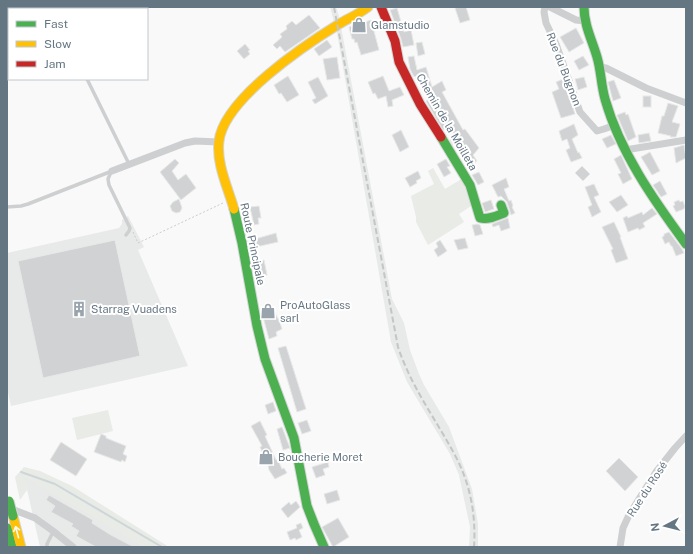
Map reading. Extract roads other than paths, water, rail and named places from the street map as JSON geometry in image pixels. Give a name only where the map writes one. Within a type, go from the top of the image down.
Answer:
[{"type":"main road","name":"Route Principale","points":[[324,547],[308,511],[295,439],[265,358],[240,229],[220,160],[219,142],[224,126],[232,113],[259,83],[283,62],[306,45],[368,7]]},
{"type":"main road","name":"Chemin de la Moilleta","points":[[381,7],[395,41],[399,62],[420,104],[470,185],[480,218],[494,217],[504,213],[501,205]]},
{"type":"main road","points":[[584,7],[585,21],[600,67],[601,82],[605,100],[615,125],[626,150],[656,204],[686,244]]},
{"type":"main road","points":[[8,500],[21,547]]},
{"type":"main road","points":[[7,528],[12,547]]},
{"type":"street","name":"Rue du Bugnon","points":[[545,7],[544,12],[546,23],[556,44],[580,112],[597,131],[615,125]]},
{"type":"street","points":[[550,7],[576,20],[585,21]]},
{"type":"street","points":[[600,67],[606,68],[646,88],[686,103]]},
{"type":"street","points":[[626,150],[686,140]]},
{"type":"street","points":[[112,171],[185,143],[194,141],[219,142]]},
{"type":"street","name":"Rue du Rosé","points":[[620,547],[623,528],[629,515],[656,472],[686,436]]},
{"type":"street","points":[[8,500],[53,531],[72,547]]},
{"type":"lane","points":[[87,80],[129,164]]},
{"type":"lane","points":[[7,207],[28,204],[112,171]]},
{"type":"lane","points":[[112,171],[108,179],[109,185],[130,228],[126,235]]},
{"type":"lane","points":[[47,547],[53,531]]},
{"type":"waterway","points":[[21,472],[55,484],[162,547]]},
{"type":"railway","points":[[334,7],[398,347],[410,377],[463,471],[472,503],[474,547]]},
{"type":"place","name":"Glamstudio","points":[[359,25]]},
{"type":"place","name":"Starrag Vuadens","points":[[79,309]]},
{"type":"place","name":"ProAutoGlass sarl","points":[[268,311]]},
{"type":"place","name":"Boucherie Moret","points":[[266,457]]}]
